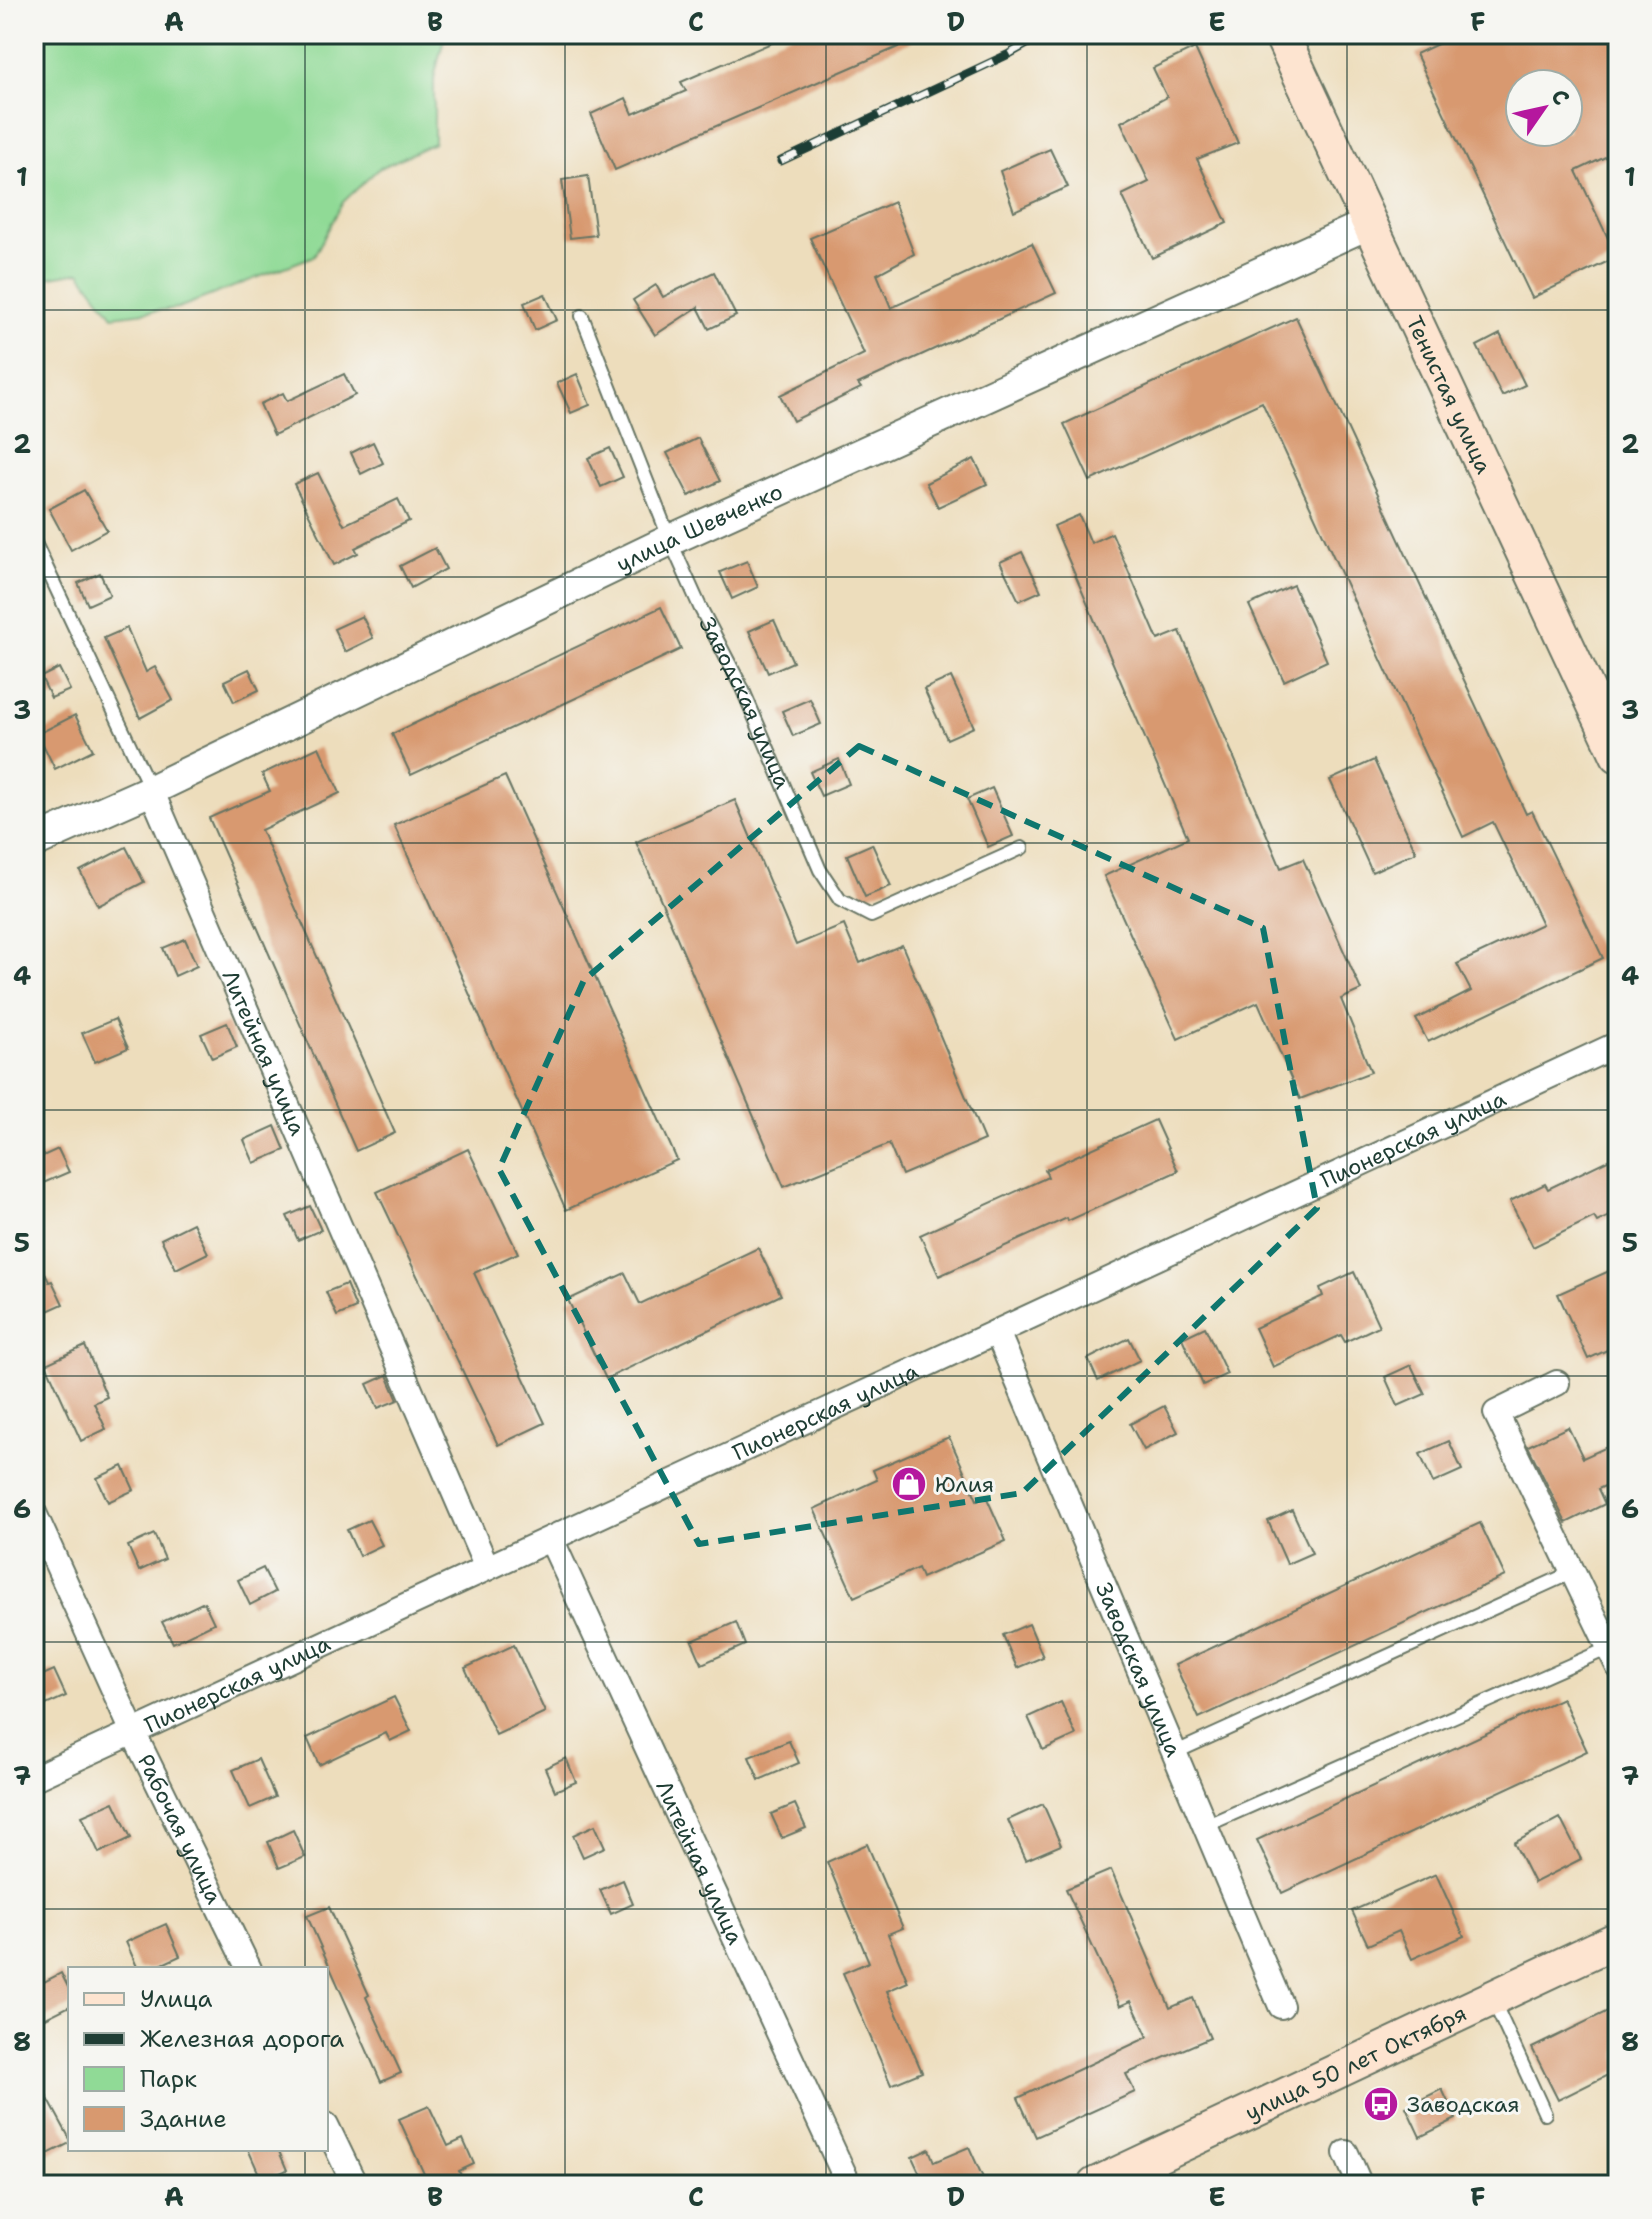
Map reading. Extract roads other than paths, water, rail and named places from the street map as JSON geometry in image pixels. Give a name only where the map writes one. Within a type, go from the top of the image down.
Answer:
[{"type":"main road","name":"Тенистая улица","points":[[1281,34],[1618,755]]},
{"type":"main road","name":"улица 50 лет Октября","points":[[1095,2185],[1618,1939]]},
{"type":"street","name":"улица Шевченко","points":[[34,842],[151,790],[670,540],[1370,223]]},
{"type":"street","name":"Литейная улица","points":[[151,790],[487,1568]]},
{"type":"street","name":"Пионерская улица","points":[[34,1778],[1618,1044]]},
{"type":"street","name":"Заводская улица","points":[[997,1332],[1281,2006]]},
{"type":"street","points":[[1557,1383],[1496,1413],[1614,1657]]},
{"type":"street","name":"Рабочая улица","points":[[34,1513],[133,1732],[248,1967]]},
{"type":"street","name":"Литейная улица","points":[[551,1539],[849,2185]]},
{"type":"street","points":[[328,2129],[355,2185]]},
{"type":"street","points":[[1346,2153],[1360,2185]]},
{"type":"lane","name":"Заводская улица","points":[[582,316],[670,540],[742,688],[820,870],[840,900],[871,916],[1022,848]]},
{"type":"lane","name":"Литейная улица","points":[[34,541],[151,790]]},
{"type":"lane","points":[[1174,1753],[1573,1572]]},
{"type":"lane","points":[[1205,1826],[1614,1657]]},
{"type":"lane","points":[[1493,1998],[1545,2114]]},
{"type":"railway","points":[[781,161],[1009,54],[1045,34]]},
{"type":"place","name":"Юлия","points":[[909,1484]]},
{"type":"place","name":"Заводская","points":[[1381,2104]]}]
